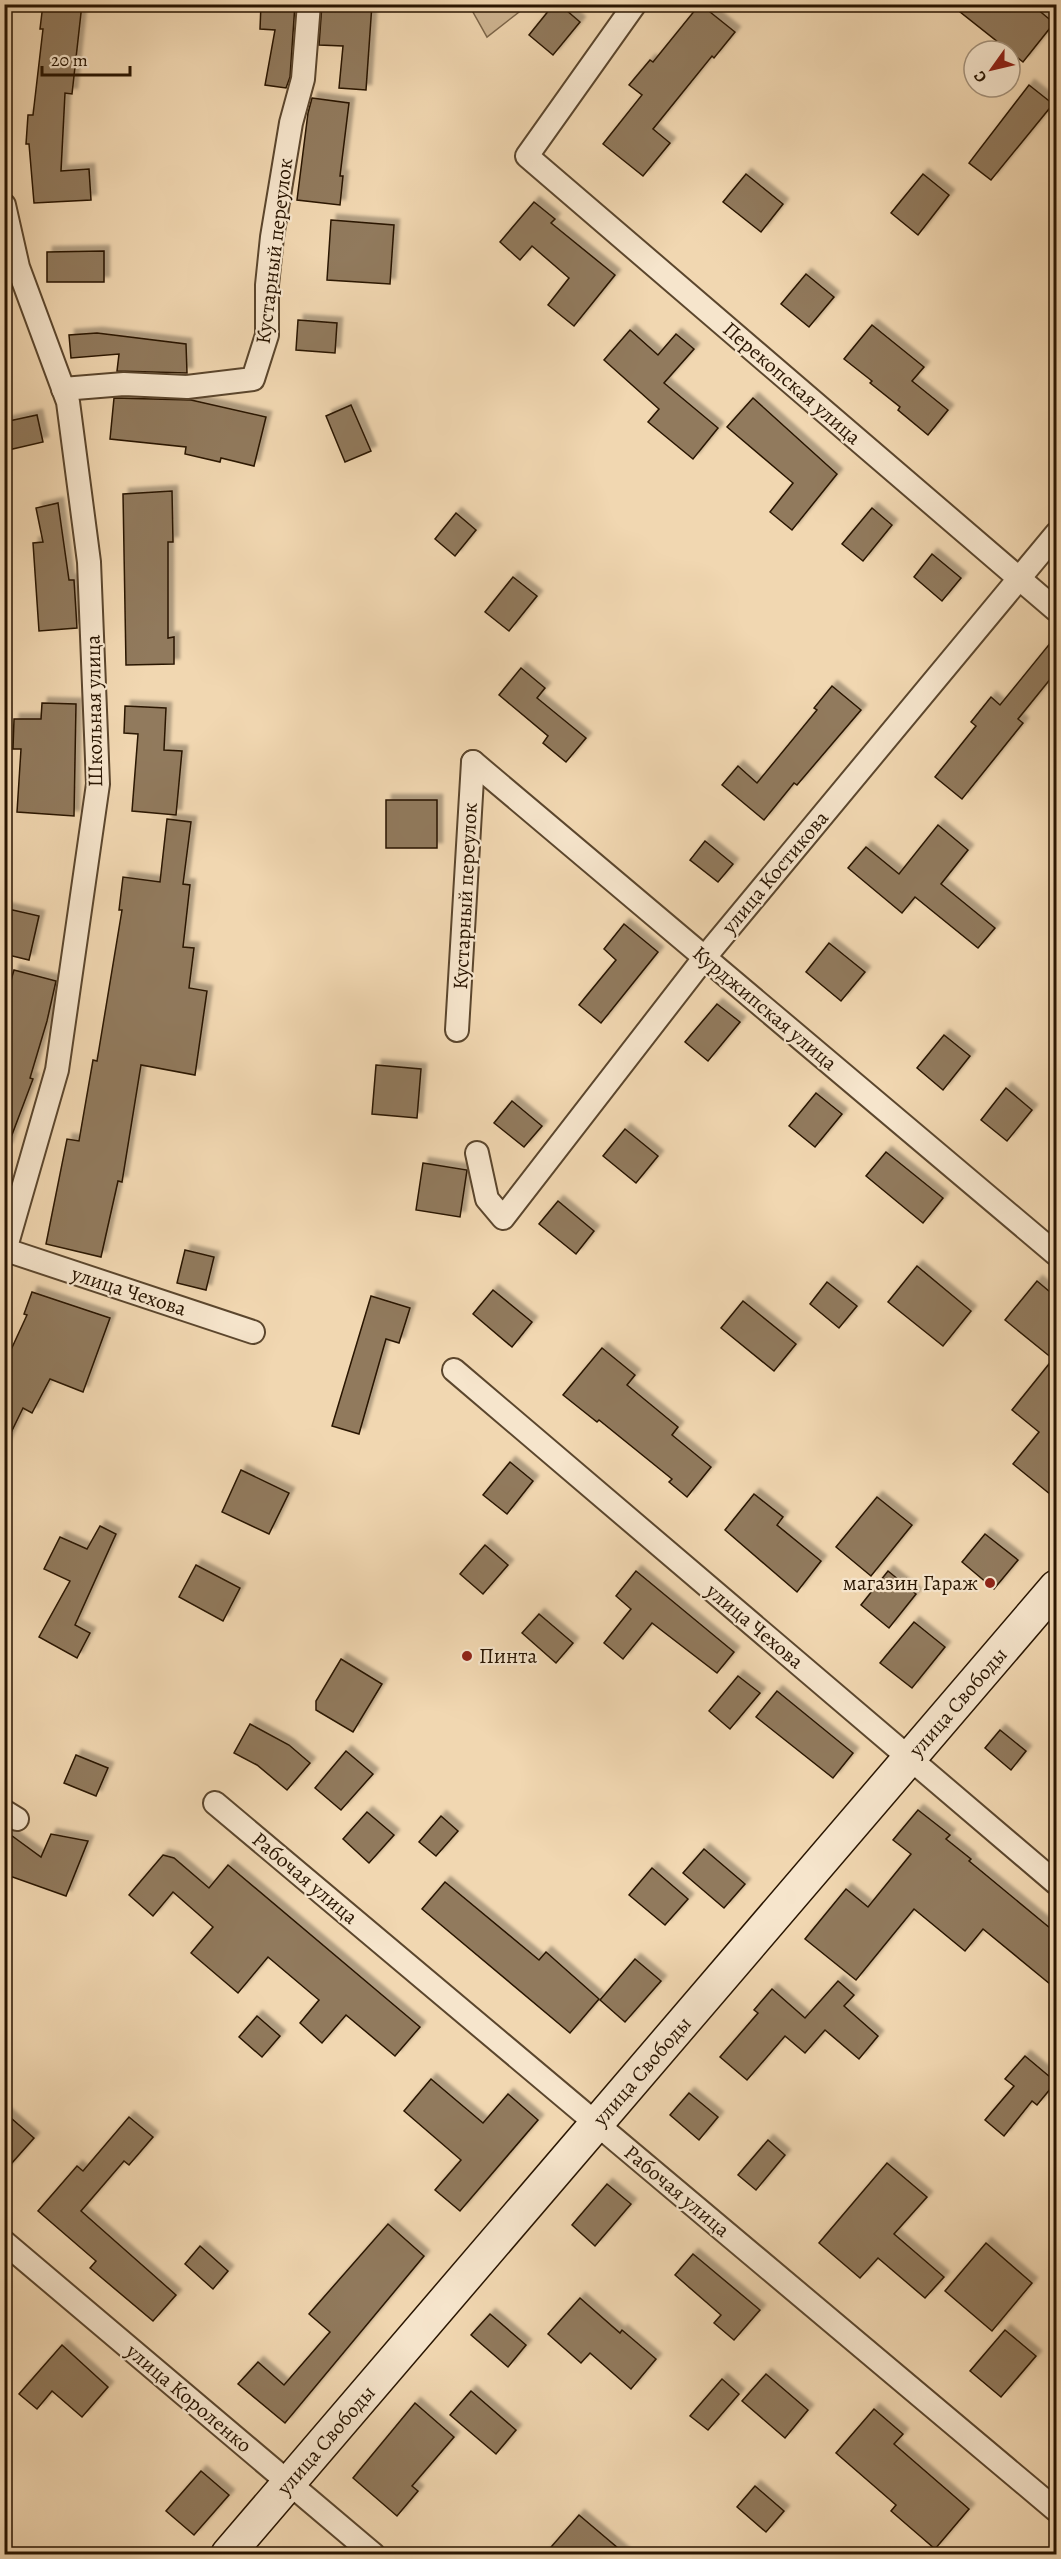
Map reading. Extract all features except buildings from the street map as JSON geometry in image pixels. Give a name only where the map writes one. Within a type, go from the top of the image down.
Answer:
[{"type":"street","name":"Кустарный переулок","points":[[63,388],[124,384],[187,387],[253,379],[267,335],[267,285],[272,237],[291,123],[303,79],[309,4]]},
{"type":"street","name":"Перекопская улица","points":[[635,4],[527,156],[1056,610]]},
{"type":"street","name":"Школьная улица","points":[[4,205],[18,267],[68,402],[89,562],[98,784],[57,1070],[5,1252]]},
{"type":"street","name":"улица Костикова","points":[[477,1153],[487,1199],[502,1218],[705,957],[1056,534]]},
{"type":"street","name":"Кустарный переулок","points":[[457,1030],[473,762]]},
{"type":"street","name":"Курджипская улица","points":[[473,762],[1056,1254]]},
{"type":"street","name":"улица Чехова","points":[[5,1252],[253,1332]]},
{"type":"street","name":"улица Чехова","points":[[454,1370],[1056,1883]]},
{"type":"street","name":"улица Свободы","points":[[228,2554],[1056,1587]]},
{"type":"street","name":"Рабочая улица","points":[[216,1803],[1056,2510]]},
{"type":"street","name":"улица Короленко","points":[[4,2242],[373,2554]]},
{"type":"shaded area","points":[[469,5],[522,5],[523,9],[487,37]]},
{"type":"place","name":"магазин Гараж","points":[[990,1583]]},
{"type":"place","name":"Пинта","points":[[467,1656]]}]
